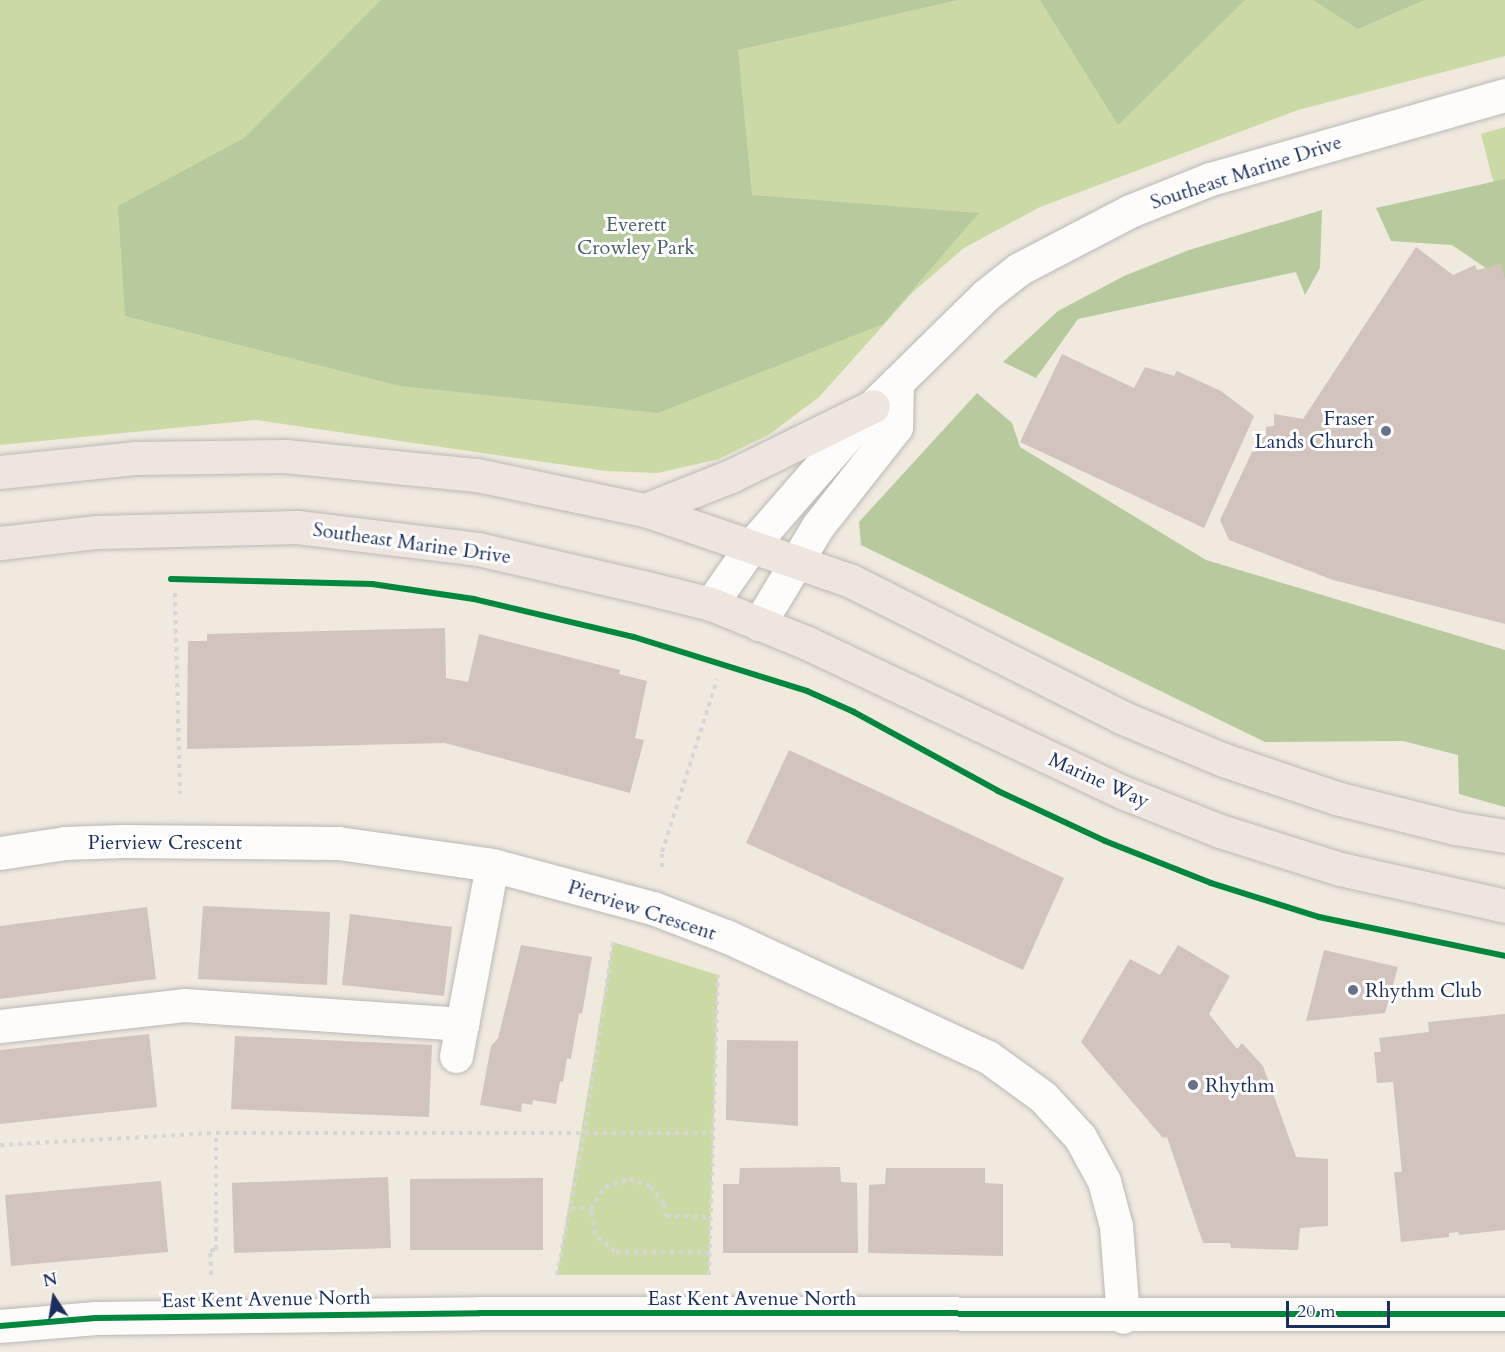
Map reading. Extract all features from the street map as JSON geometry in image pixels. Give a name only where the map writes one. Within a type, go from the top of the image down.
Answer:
[{"type":"main road","points":[[645,510],[716,483],[873,406]]},
{"type":"main road","points":[[0,472],[136,458],[285,456],[477,475],[645,510],[851,580],[1121,717],[1224,760],[1336,798],[1455,828],[1505,836]]},
{"type":"main road","name":"Southeast Marine Drive","points":[[0,543],[97,532],[297,527],[478,549],[711,604]]},
{"type":"main road","name":"Marine Way","points":[[711,604],[927,697],[1128,794],[1220,831],[1340,870],[1505,906]]},
{"type":"street","name":"Southeast Marine Drive","points":[[711,604],[752,545],[873,406],[986,295],[1018,269],[1120,216],[1210,179],[1505,95]]},
{"type":"street","points":[[759,624],[795,561],[896,427],[897,382]]},
{"type":"street","name":"Pierview Crescent","points":[[0,853],[65,843],[122,841],[339,843],[492,865],[653,908],[718,933],[1008,1068],[1062,1115],[1080,1137],[1099,1171],[1116,1226],[1123,1317]]},
{"type":"street","points":[[456,1056],[492,865]]},
{"type":"street","points":[[0,1026],[184,1005],[462,1024]]},
{"type":"street","name":"East Kent Avenue North","points":[[0,1326],[96,1318],[325,1314],[1123,1317],[1505,1314]]},
{"type":"path","points":[[175,593],[180,794]]},
{"type":"path","points":[[662,867],[662,852],[717,680]]},
{"type":"path","points":[[557,1275],[584,1134],[614,942]]},
{"type":"path","points":[[710,1275],[718,975]]},
{"type":"path","points":[[211,1275],[210,1250],[216,1250],[216,1133]]},
{"type":"path","points":[[0,1145],[216,1133],[713,1133]]},
{"type":"path","points":[[710,1252],[615,1252],[595,1234],[591,1209],[605,1187],[629,1179],[650,1186],[664,1204],[666,1216],[711,1217]]},
{"type":"path","points":[[571,1208],[591,1209]]},
{"type":"green space","name":"Everett Crowley Park","points":[[0,0],[1505,0],[1505,56],[1298,110],[1040,207],[964,248],[913,292],[819,397],[770,434],[719,459],[658,473],[606,471],[256,420],[0,445]]},
{"type":"green space","points":[[381,0],[958,0],[738,50],[752,195],[979,213],[883,324],[658,413],[400,386],[125,316],[118,206],[244,138]]},
{"type":"green space","points":[[1040,0],[1245,0],[1118,125]]},
{"type":"green space","points":[[1313,0],[1424,0],[1358,29]]},
{"type":"green space","points":[[1505,127],[1505,227],[1481,134]]},
{"type":"green space","points":[[1505,179],[1505,281],[1452,245],[1391,241],[1376,208]]},
{"type":"green space","points":[[1322,210],[1320,268],[1305,295],[1296,272],[1078,319],[1036,378],[1003,362],[1058,311],[1124,276],[1189,250]]},
{"type":"green space","points":[[977,393],[1012,423],[1020,447],[1206,560],[1505,650],[1505,807],[1459,794],[1458,755],[1403,741],[1265,742],[861,545],[859,522]]},
{"type":"green space","points":[[613,942],[718,975],[709,1275],[557,1275]]},
{"type":"building","name":"Fraser Lands Church","points":[[1416,247],[1453,275],[1475,265],[1477,270],[1501,264],[1505,280],[1505,624],[1333,580],[1229,540],[1220,520],[1252,452],[1261,450],[1260,436],[1266,436],[1266,427],[1274,426],[1274,414],[1303,419]]},
{"type":"building","points":[[1062,354],[1134,388],[1145,367],[1174,376],[1177,371],[1221,391],[1254,416],[1204,528],[1020,442]]},
{"type":"building","points":[[445,628],[446,678],[468,682],[479,634],[620,670],[619,674],[647,681],[635,738],[644,740],[630,793],[445,743],[187,749],[188,641],[207,641],[207,634]]},
{"type":"building","points":[[789,750],[1064,878],[1023,970],[746,843]]},
{"type":"building","points":[[203,906],[330,912],[327,985],[198,979]]},
{"type":"building","points":[[147,907],[156,979],[0,999],[0,926]]},
{"type":"building","points":[[350,914],[452,927],[444,996],[342,985]]},
{"type":"building","points":[[521,945],[592,957],[571,1059],[567,1058],[556,1104],[533,1100],[532,1105],[522,1103],[521,1112],[480,1105],[491,1046],[498,1038]]},
{"type":"building","name":"Rhythm","points":[[1178,945],[1230,976],[1209,1014],[1237,1049],[1242,1043],[1263,1066],[1296,1157],[1328,1159],[1328,1226],[1300,1228],[1298,1250],[1231,1248],[1230,1243],[1203,1243],[1167,1137],[1163,1138],[1081,1042],[1130,959],[1160,975]]},
{"type":"building","name":"Rhythm Club","points":[[1324,950],[1398,967],[1385,1013],[1306,1021]]},
{"type":"building","points":[[1505,1014],[1505,1230],[1459,1235],[1458,1232],[1449,1233],[1449,1237],[1401,1242],[1394,1172],[1402,1172],[1393,1082],[1377,1083],[1374,1052],[1381,1052],[1379,1038],[1429,1032],[1428,1022]]},
{"type":"building","points":[[149,1034],[157,1107],[0,1124],[0,1050]]},
{"type":"building","points":[[235,1036],[432,1045],[429,1117],[231,1109]]},
{"type":"building","points":[[727,1040],[798,1041],[798,1126],[726,1120]]},
{"type":"building","points":[[840,1167],[841,1182],[857,1183],[858,1253],[723,1253],[723,1184],[739,1184],[740,1168]]},
{"type":"building","points":[[886,1168],[985,1168],[985,1183],[1003,1184],[1003,1256],[868,1253],[869,1185],[885,1184]]},
{"type":"building","points":[[388,1177],[391,1248],[234,1253],[232,1183]]},
{"type":"building","points":[[543,1178],[543,1250],[410,1250],[410,1179]]},
{"type":"building","points":[[161,1181],[168,1252],[11,1266],[5,1195]]},
{"type":"cycle path","points":[[171,579],[372,584],[474,599],[634,637],[807,691],[854,712],[998,791],[1105,841],[1211,883],[1319,917],[1505,956]]},
{"type":"cycle path","points":[[0,1326],[96,1318],[479,1313],[1505,1314]]},
{"type":"place","name":"Fraser Lands Church","points":[[1386,431]]},
{"type":"place","name":"Rhythm Club","points":[[1353,990]]},
{"type":"place","name":"Rhythm","points":[[1193,1085]]}]
